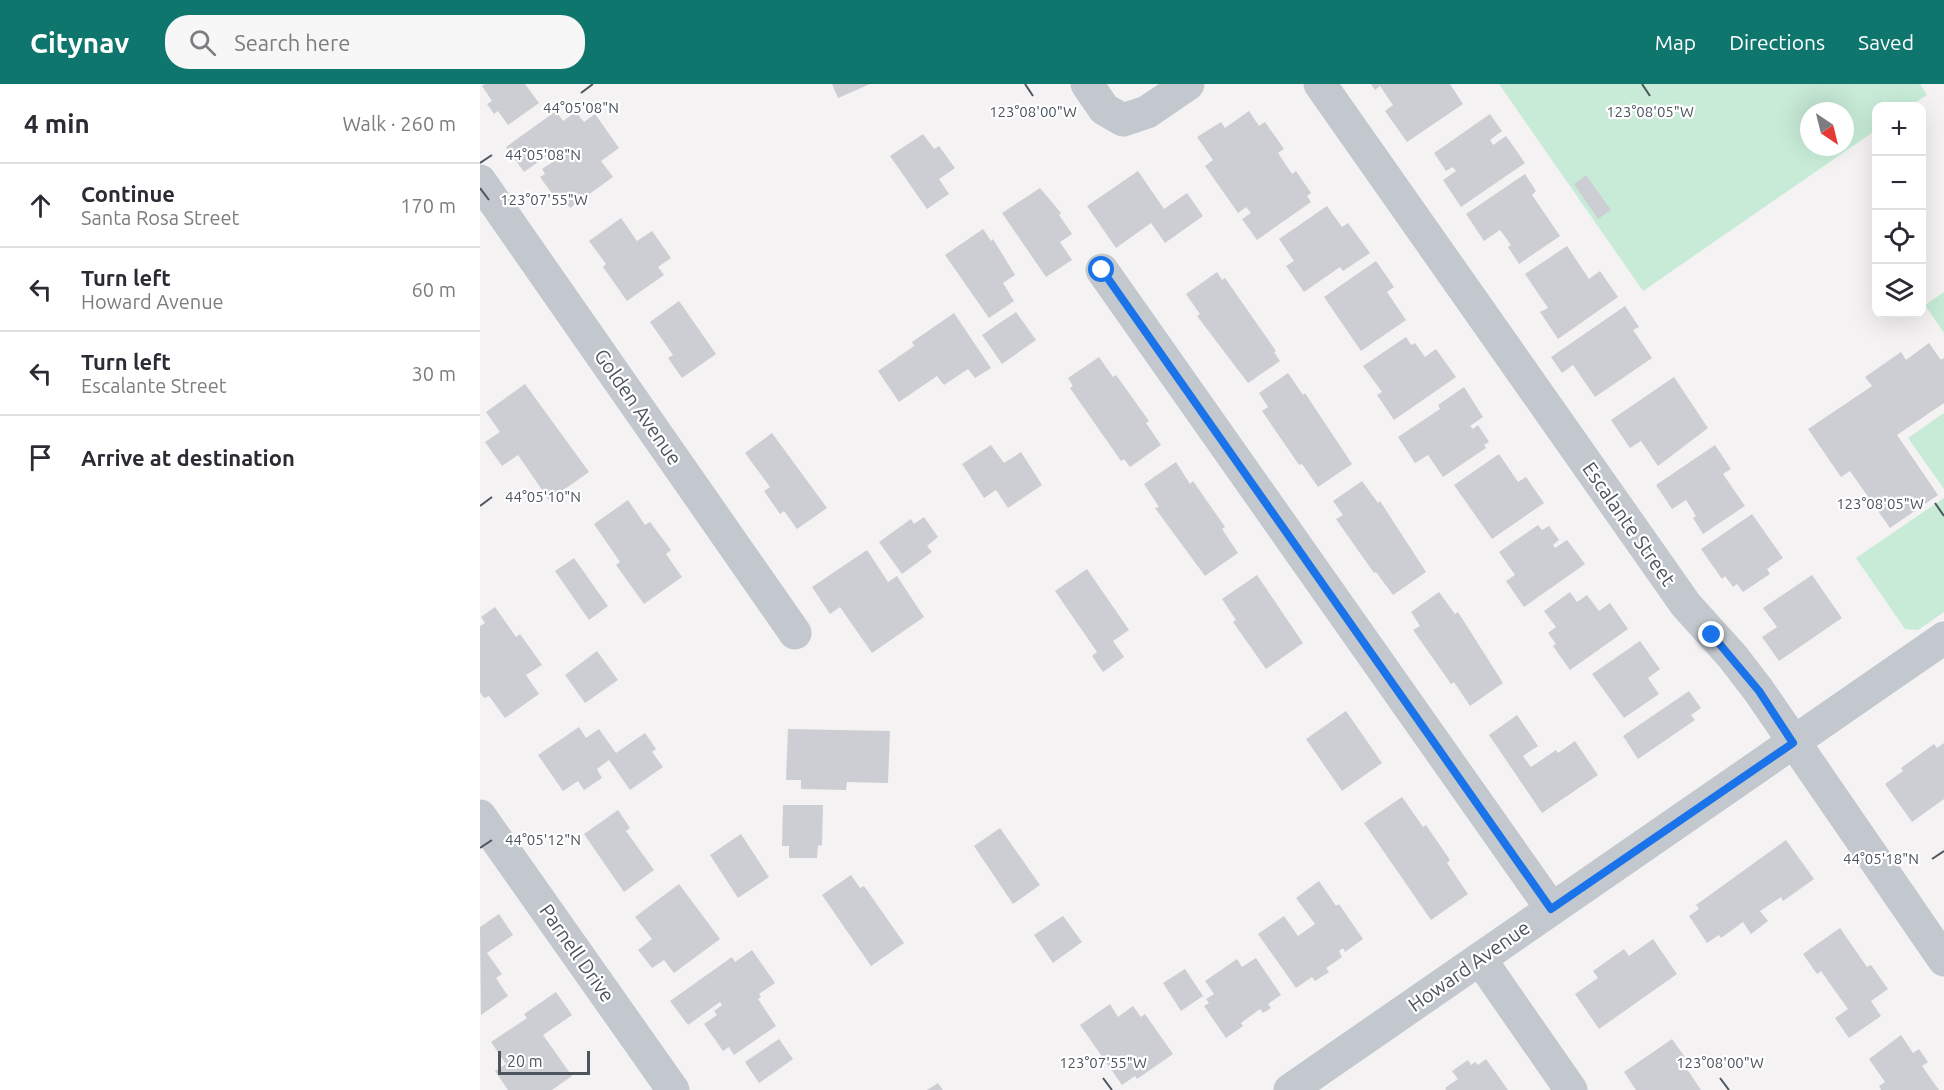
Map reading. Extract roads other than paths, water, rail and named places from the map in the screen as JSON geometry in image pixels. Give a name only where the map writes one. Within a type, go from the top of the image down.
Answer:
[{"type":"street","points":[[1087,84],[1104,109],[1123,120],[1147,112],[1188,84]]},
{"type":"street","name":"Escalante Street","points":[[1320,84],[1686,605],[1733,657],[1944,960]]},
{"type":"street","name":"Golden Avenue","points":[[480,181],[795,633]]},
{"type":"street","points":[[1102,270],[1551,909]]},
{"type":"street","name":"Howard Avenue","points":[[1290,1090],[1944,638]]},
{"type":"street","name":"Parnell Drive","points":[[480,816],[673,1090]]},
{"type":"street","points":[[1480,959],[1571,1090]]}]
